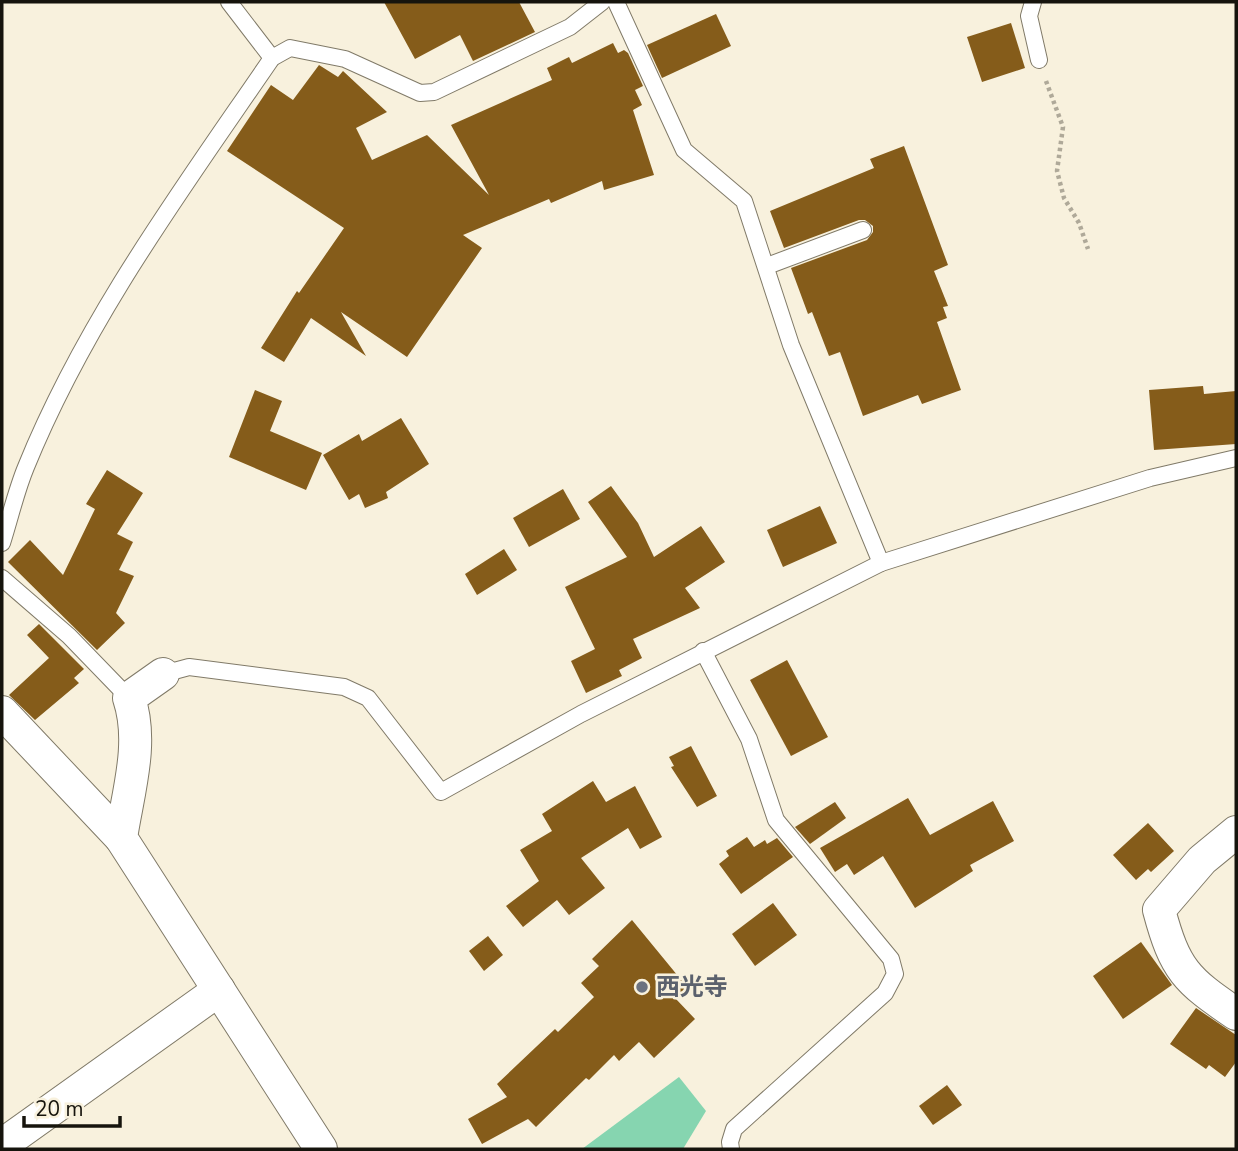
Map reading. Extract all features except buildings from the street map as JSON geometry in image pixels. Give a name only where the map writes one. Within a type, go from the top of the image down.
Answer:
[{"type":"street","points":[[121,838],[137,738],[135,717],[128,698],[163,674]]},
{"type":"street","points":[[2,712],[121,838],[321,1149]]},
{"type":"street","points":[[1236,832],[1202,860],[1159,910],[1170,949],[1195,986],[1236,1014]]},
{"type":"street","points":[[2,1145],[219,990]]},
{"type":"lane","points":[[229,2],[272,58]]},
{"type":"lane","points":[[2,543],[26,468],[61,391],[108,306],[171,205],[272,58],[290,48],[331,56],[420,93],[434,92],[570,27],[602,2]]},
{"type":"lane","points":[[616,2],[684,150],[744,201],[791,345],[881,563]]},
{"type":"lane","points":[[1033,2],[1029,16],[1039,60]]},
{"type":"lane","points":[[767,265],[863,230]]},
{"type":"lane","points":[[163,674],[189,667],[344,687],[368,698],[441,792],[580,714],[881,563],[1150,478],[1236,458]]},
{"type":"lane","points":[[2,578],[69,636],[128,698]]},
{"type":"lane","points":[[703,651],[749,739],[776,820],[891,959],[895,974],[885,993],[734,1129],[731,1149]]},
{"type":"path","points":[[1039,60],[1063,127],[1057,171],[1064,198],[1079,223],[1088,249]]},
{"type":"green space","points":[[679,1077],[706,1111],[683,1149],[582,1149]]},
{"type":"place","name":"西光寺","points":[[642,987]]}]
